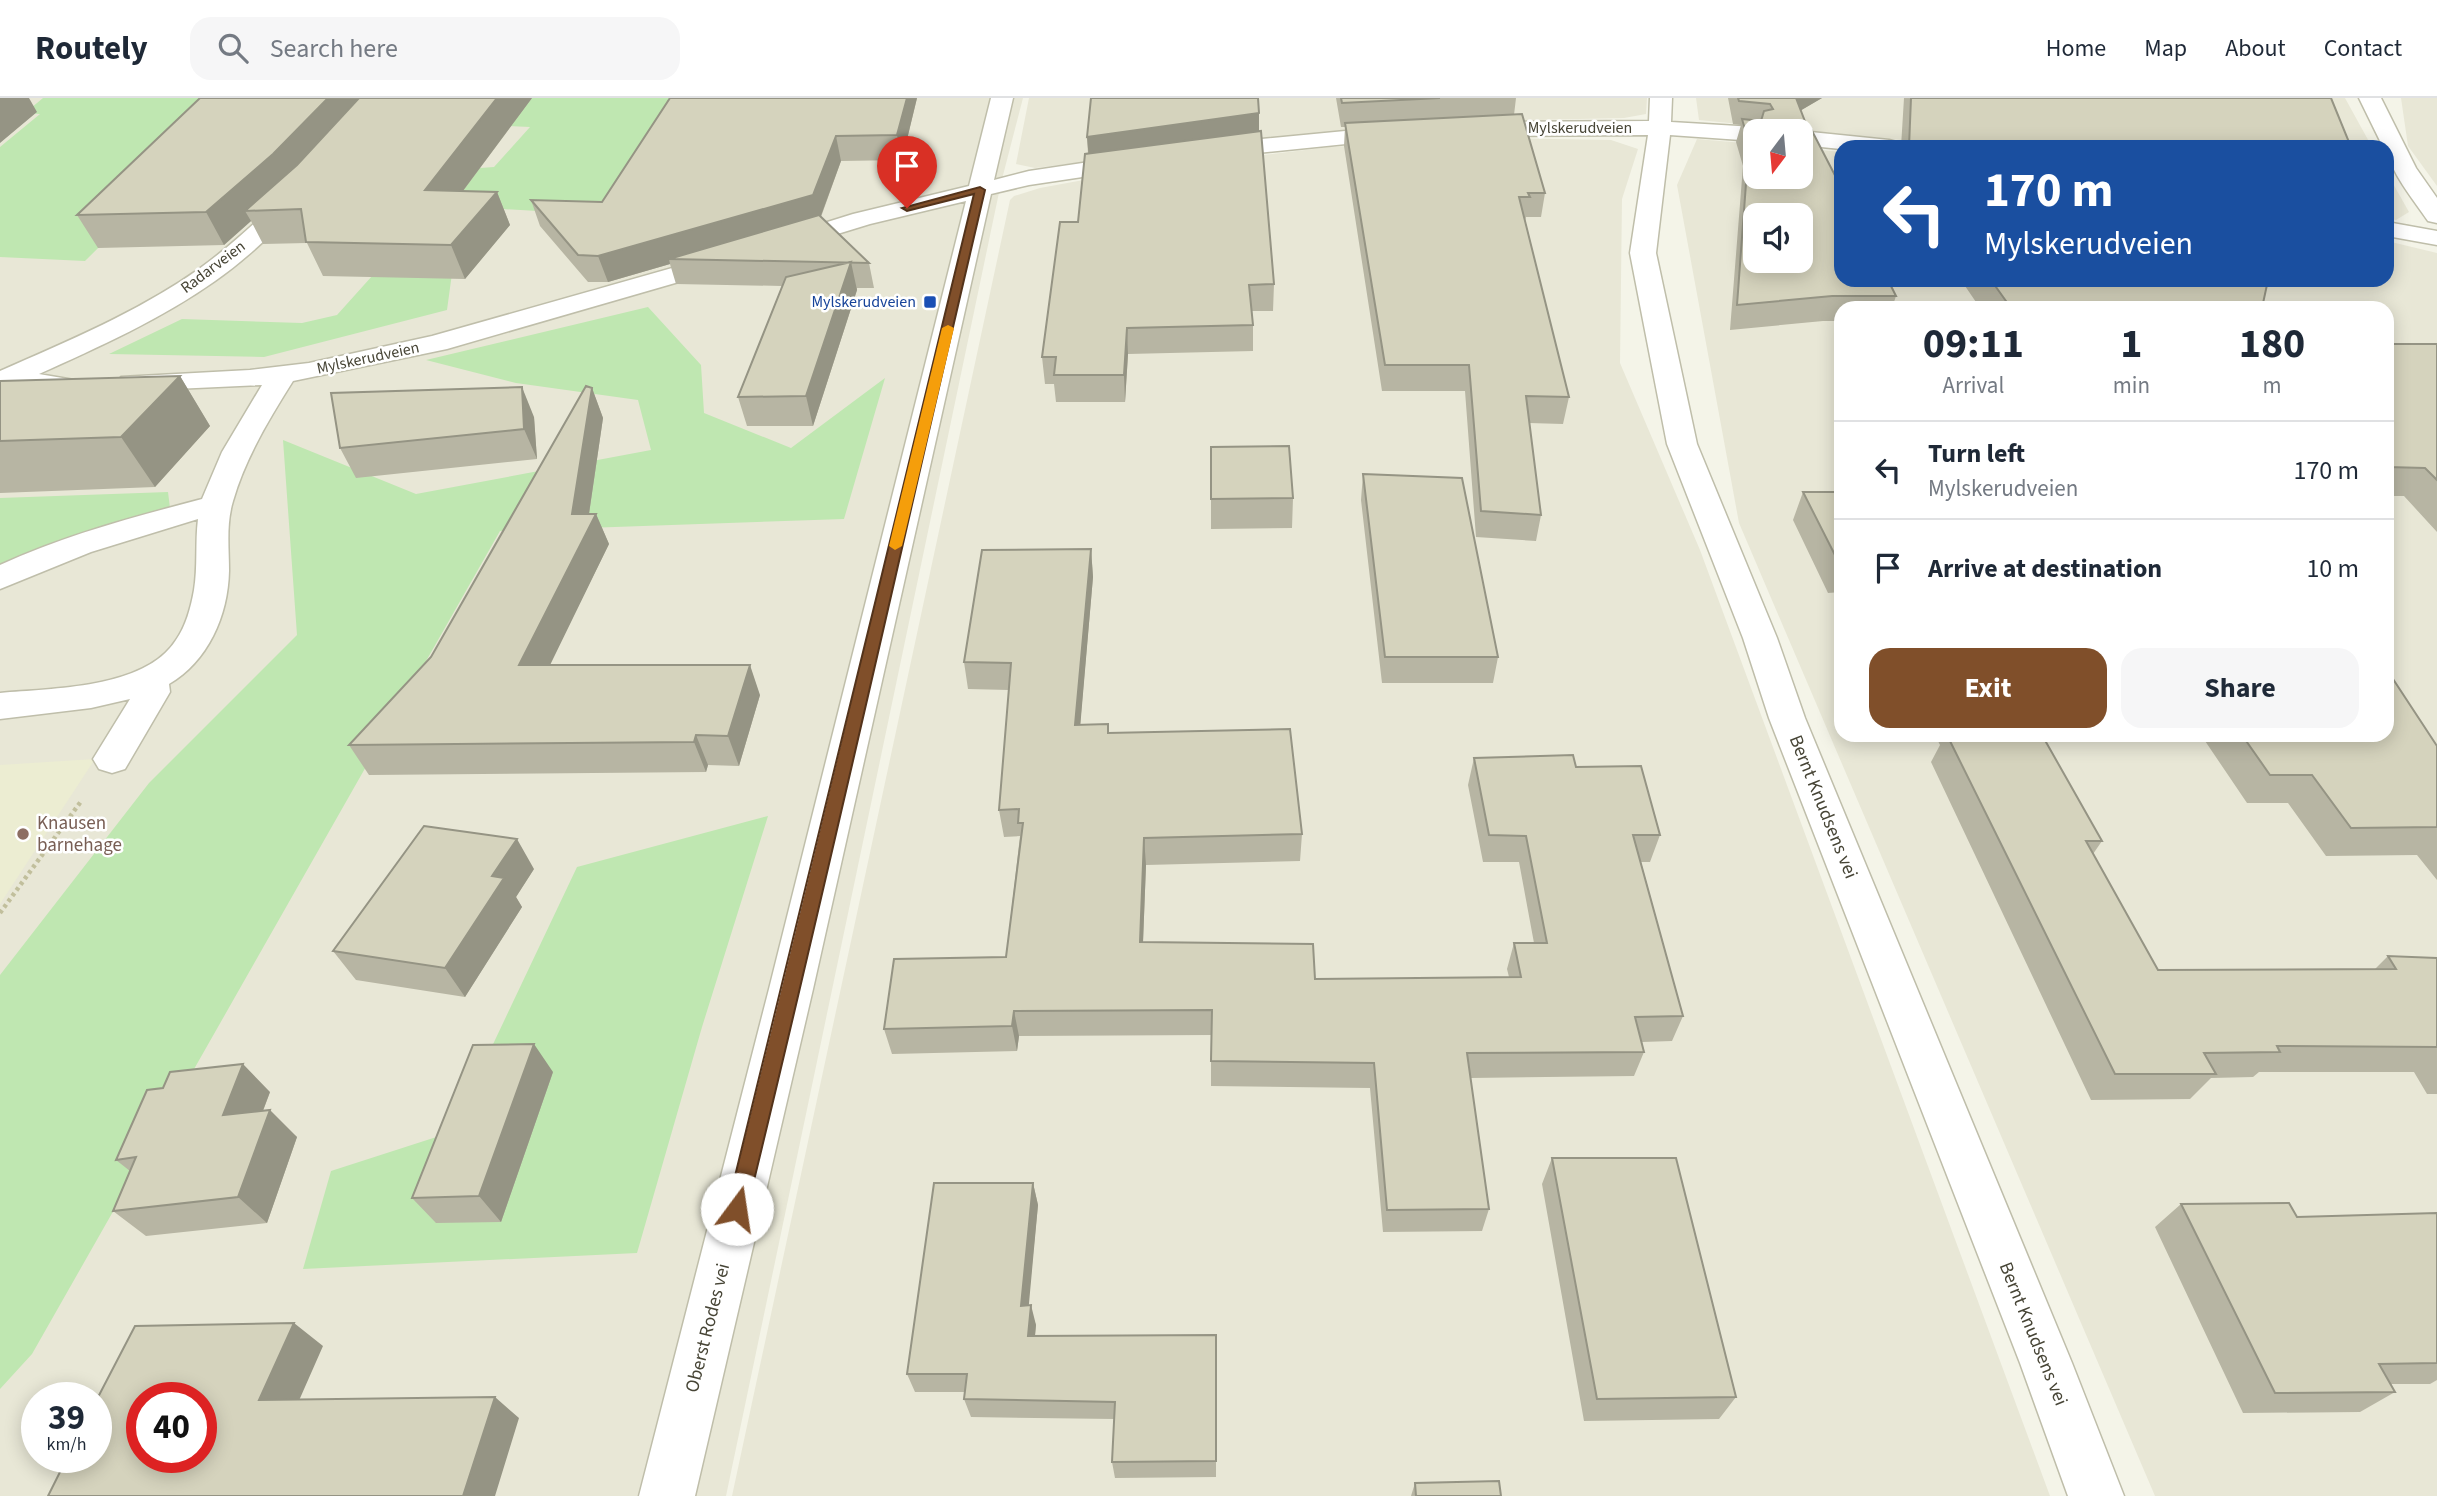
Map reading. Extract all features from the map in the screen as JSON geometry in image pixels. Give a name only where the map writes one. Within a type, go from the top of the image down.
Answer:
[{"type":"street","name":"Oberst Rodes vei","points":[[667,1496],[792,989],[835,795],[1002,98]]},
{"type":"street","points":[[2370,98],[2391,140]]},
{"type":"street","name":"Mylskerudveien","points":[[1450,131],[1661,113],[1743,131]]},
{"type":"street","name":"Bernt Knudsens vei","points":[[1661,113],[1644,224],[1643,253],[1682,444],[1760,638],[1787,718],[2046,1363],[2096,1496]]},
{"type":"street","points":[[1192,154],[1324,138],[1424,132]]},
{"type":"street","points":[[1813,139],[1834,141]]},
{"type":"street","points":[[2394,146],[2405,168],[2437,216]]},
{"type":"street","name":"Mylskerudveien","points":[[3,380],[61,386],[250,378],[283,374],[437,343],[862,219],[1029,178],[1165,158]]},
{"type":"street","name":"Radarveien","points":[[3,380],[129,320],[206,275],[228,259],[311,181]]},
{"type":"street","points":[[2394,230],[2437,238]]},
{"type":"street","points":[[0,706],[108,692],[149,680],[177,663],[198,633],[210,596],[216,505],[231,466],[283,374]]},
{"type":"street","points":[[0,578],[83,543],[138,525],[216,505]]},
{"type":"street","points":[[112,759],[152,692],[149,680]]},
{"type":"path","points":[[0,913],[112,759]]},
{"type":"shaded area","points":[[0,98],[1023,98],[1001,183],[726,1496],[0,1496]]},
{"type":"shaded area","points":[[1029,98],[1647,98],[1646,114],[1624,118],[1407,123],[1035,168],[1016,164]]},
{"type":"shaded area","points":[[1696,98],[2345,98],[2368,140],[1901,140],[1813,131],[1813,119],[1743,119],[1743,124],[1699,120]]},
{"type":"shaded area","points":[[2401,98],[2437,98],[2437,186],[2408,146]]},
{"type":"shaded area","points":[[1485,138],[1611,140],[1638,149],[1622,199],[1620,363],[1700,550],[2050,1496],[732,1496],[1010,200],[1014,196],[1040,188],[1138,170],[1330,147]]},
{"type":"shaded area","points":[[1697,139],[1743,143],[1743,189],[1813,189],[1813,149],[1834,151],[1834,287],[2394,287],[2394,243],[2437,253],[2437,1496],[2155,1496],[1739,523],[1677,185]]},
{"type":"shaded area","points":[[2394,185],[2409,212],[2394,220]]},
{"type":"shaded area","name":"Knausen barnehage","points":[[95,759],[0,904],[0,765]]},
{"type":"green space","points":[[43,98],[333,98],[222,125],[85,261],[0,257],[0,147],[40,114],[25,113]]},
{"type":"green space","points":[[427,98],[738,98],[605,215],[485,208],[456,244],[447,310],[264,357],[109,354],[182,319],[302,323],[337,315],[435,206],[342,178],[494,167],[530,127],[389,121]]},
{"type":"green space","points":[[648,307],[701,365],[704,413],[791,448],[885,378],[844,519],[500,531],[32,1354],[0,1389],[0,975],[149,783],[297,635],[283,440],[416,494],[651,450],[638,400],[516,383],[426,360]]},
{"type":"green space","points":[[168,492],[170,508],[0,565],[0,498]]},
{"type":"green space","points":[[768,816],[702,1027],[637,1253],[303,1269],[331,1171],[520,1110],[486,1059],[577,867]]},
{"type":"building","points":[[200,98],[328,98],[273,154],[206,212],[77,215]]},
{"type":"building","points":[[359,98],[497,98],[425,190],[497,192],[451,245],[306,242],[301,209],[245,211],[297,165]]},
{"type":"building","points":[[670,98],[907,98],[897,135],[836,136],[813,195],[598,256],[578,255],[531,200],[602,202]]},
{"type":"building","points":[[1091,98],[1258,98],[1259,113],[1087,137]]},
{"type":"building","points":[[1341,98],[1440,98],[1342,103]]},
{"type":"building","points":[[1738,98],[1796,98],[1804,119],[1762,119],[1764,111],[1773,109],[1770,104],[1739,101]]},
{"type":"building","points":[[1911,98],[2331,98],[2348,140],[1909,140]]},
{"type":"building","points":[[1522,114],[1545,193],[1528,193],[1530,197],[1519,197],[1569,397],[1526,396],[1541,515],[1481,511],[1469,365],[1385,365],[1345,123]]},
{"type":"building","points":[[1261,131],[1274,284],[1249,285],[1253,325],[1127,328],[1124,375],[1054,375],[1056,357],[1042,357],[1060,222],[1078,222],[1085,154]]},
{"type":"building","points":[[1813,133],[1834,173],[1834,287],[1892,287],[1896,296],[1832,296],[1737,305],[1743,224],[1743,273],[1813,273],[1813,203],[1745,203],[1746,189],[1813,189]]},
{"type":"building","points":[[819,215],[869,263],[669,259]]},
{"type":"building","points":[[851,262],[806,396],[738,397],[786,277]]},
{"type":"building","points":[[1996,287],[2266,287],[2264,301],[2006,301]]},
{"type":"building","points":[[2394,344],[2437,344],[2437,480],[2425,468],[2394,467]]},
{"type":"building","points":[[180,376],[121,437],[0,441],[0,381]]},
{"type":"building","points":[[586,386],[592,388],[572,514],[596,514],[519,665],[750,665],[728,736],[696,735],[694,742],[349,745],[431,657]]},
{"type":"building","points":[[522,387],[524,429],[340,448],[331,393]]},
{"type":"building","points":[[1289,446],[1293,498],[1211,499],[1211,447]]},
{"type":"building","points":[[1363,474],[1462,478],[1498,657],[1385,657]]},
{"type":"building","points":[[1803,492],[1834,492],[1834,553]]},
{"type":"building","points":[[1091,549],[1075,725],[1108,724],[1108,733],[1290,729],[1302,834],[1144,838],[1140,942],[1313,944],[1315,979],[1521,977],[1514,943],[1547,943],[1526,836],[1489,835],[1474,758],[1573,755],[1576,767],[1641,766],[1660,835],[1633,835],[1683,1016],[1635,1017],[1644,1052],[1467,1053],[1489,1209],[1387,1210],[1374,1063],[1211,1061],[1212,1010],[1014,1011],[1012,1026],[884,1029],[894,959],[1006,957],[1023,823],[1018,823],[1019,809],[999,810],[1011,663],[964,662],[982,550]]},
{"type":"building","points":[[2394,681],[2437,746],[2437,827],[2351,828],[2312,775],[2270,775],[2247,742],[2394,742]]},
{"type":"building","points":[[1950,742],[2046,742],[2102,841],[2086,841],[2158,970],[2396,969],[2388,956],[2437,958],[2437,1047],[2277,1046],[2280,1052],[2204,1053],[2216,1074],[2115,1074]]},
{"type":"building","points":[[424,826],[517,839],[492,876],[504,878],[445,968],[333,951]]},
{"type":"building","points":[[534,1044],[479,1196],[412,1198],[473,1045]]},
{"type":"building","points":[[243,1064],[223,1115],[270,1110],[238,1197],[113,1211],[136,1157],[116,1160],[147,1090],[163,1088],[170,1072]]},
{"type":"building","points":[[1552,1158],[1676,1158],[1736,1397],[1597,1399]]},
{"type":"building","points":[[934,1183],[1033,1183],[1021,1306],[1031,1305],[1028,1336],[1216,1335],[1216,1461],[1112,1462],[1115,1402],[964,1399],[967,1374],[907,1374]]},
{"type":"building","points":[[2289,1203],[2297,1217],[2437,1213],[2437,1363],[2379,1364],[2395,1392],[2275,1393],[2181,1204]]},
{"type":"building","points":[[294,1323],[259,1400],[495,1397],[463,1496],[48,1496],[60,1473],[112,1473],[112,1382],[106,1382],[135,1326]]},
{"type":"building","points":[[1499,1481],[1501,1496],[1416,1496],[1415,1483]]},
{"type":"slow traffic","points":[[895,546],[948,328]]},
{"type":"place","name":"Mylskerudveien","points":[[930,302]]},
{"type":"place","name":"Knausen barnehage","points":[[23,834]]},
{"type":"route","points":[[737,1209],[792,989],[835,795],[980,190],[907,208]]}]
